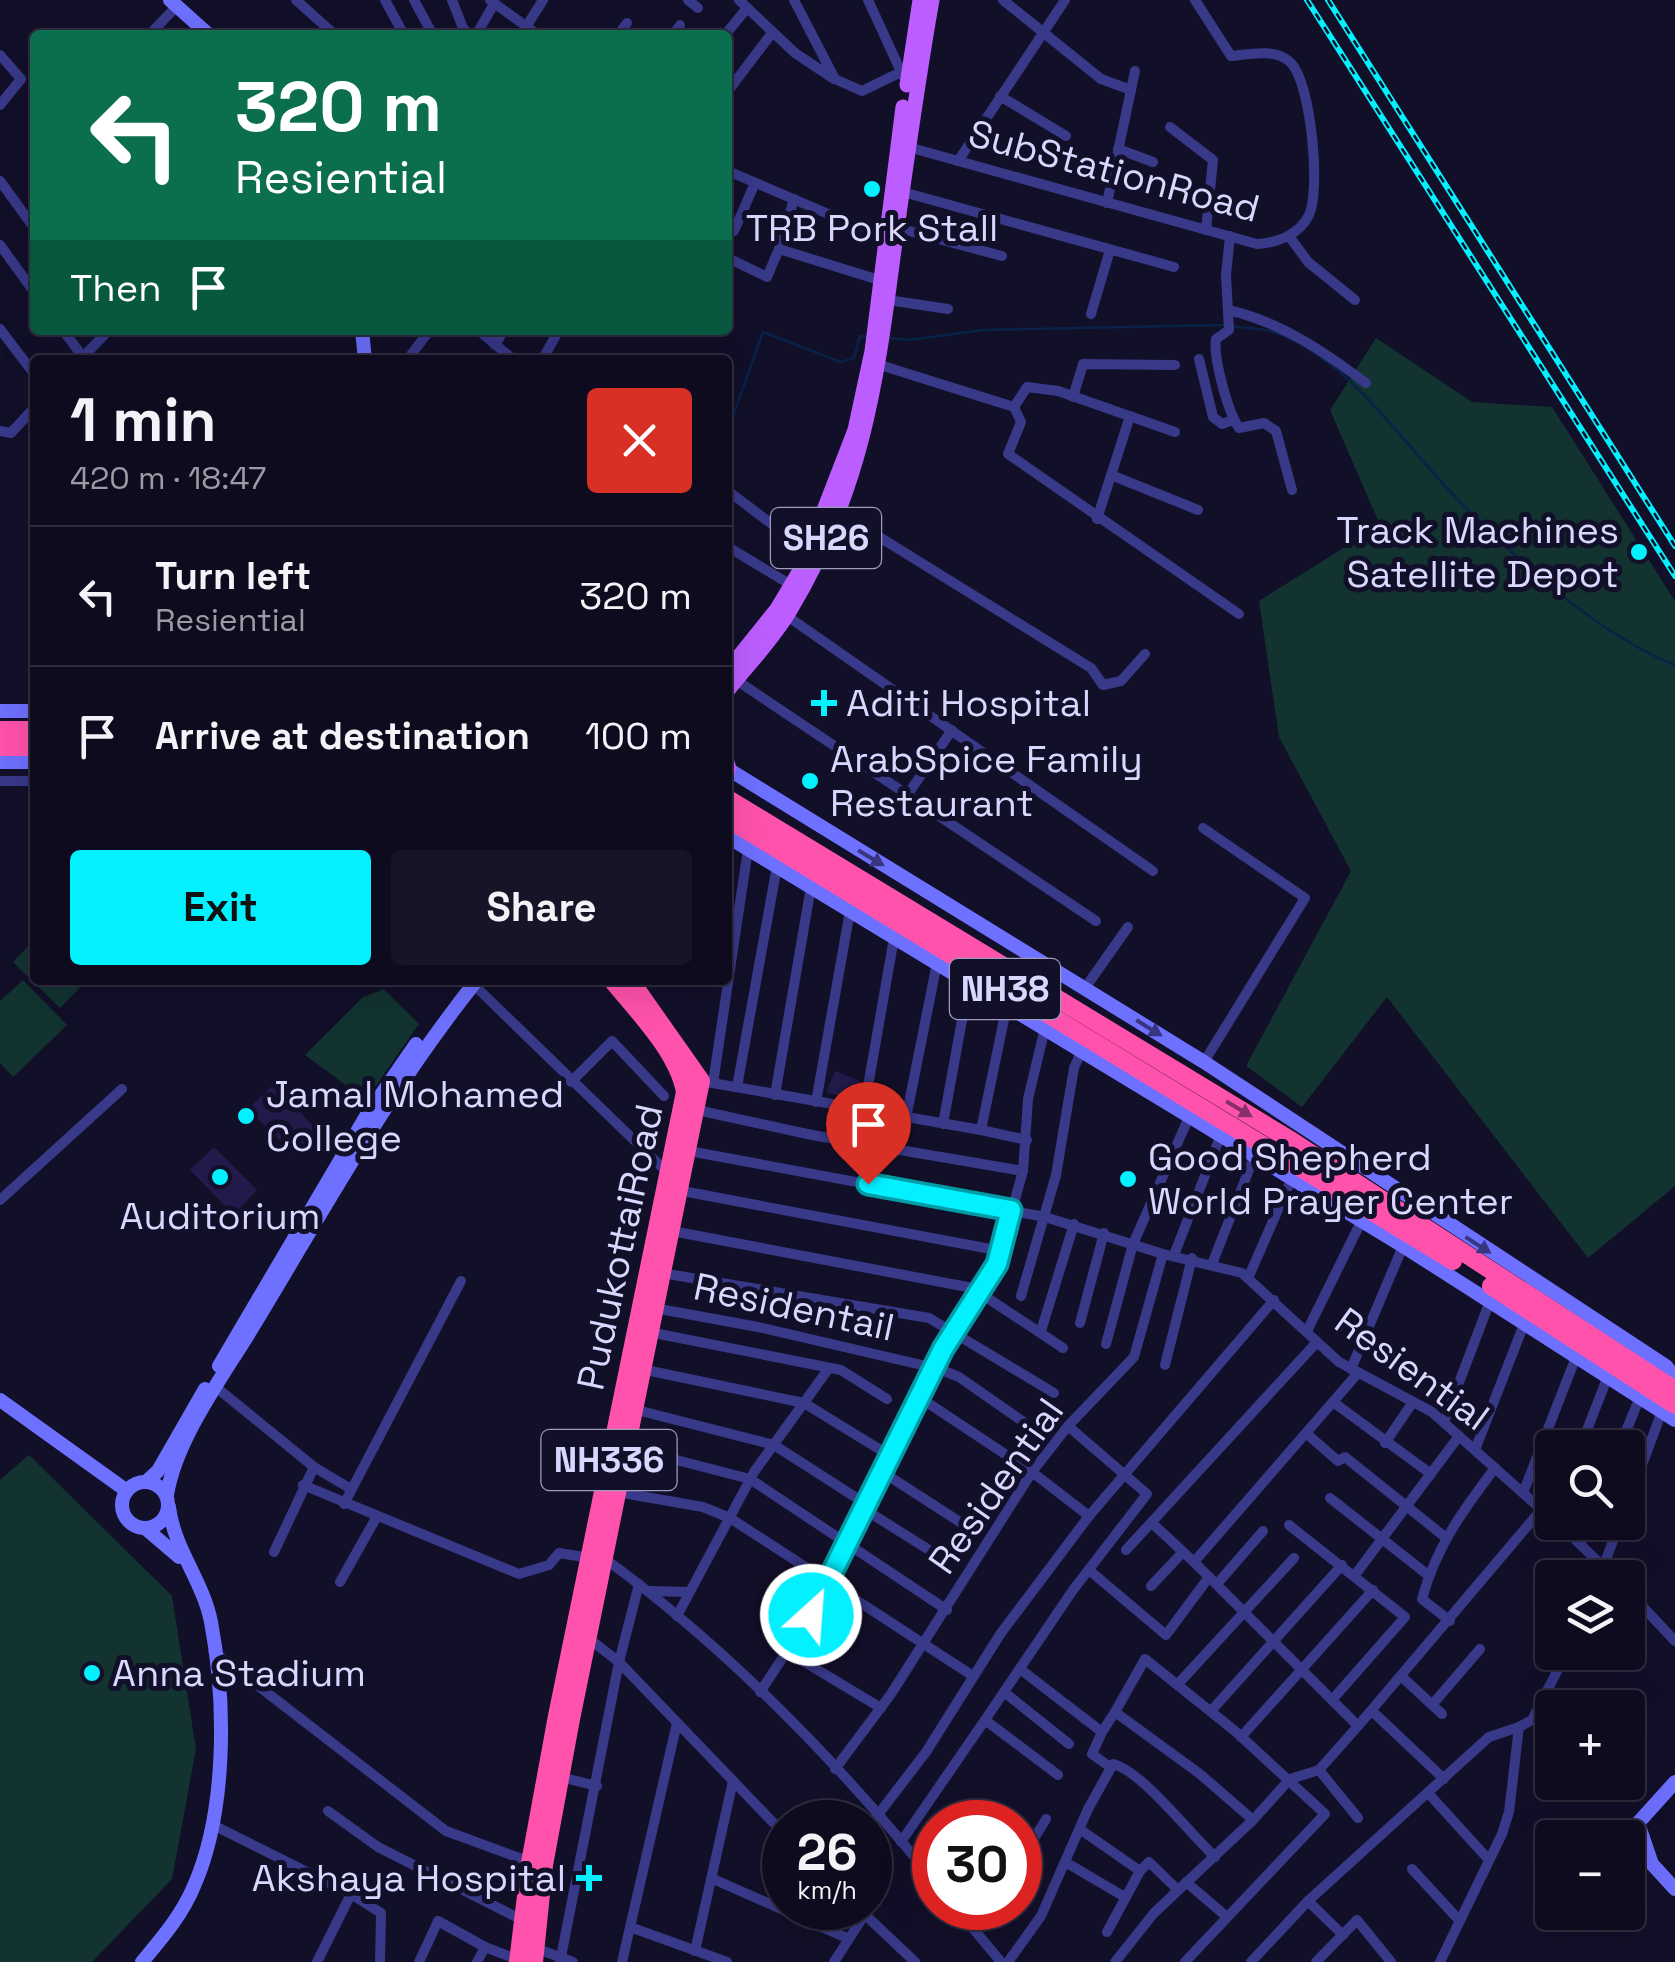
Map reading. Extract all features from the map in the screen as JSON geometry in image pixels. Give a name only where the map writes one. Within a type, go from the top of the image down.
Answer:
[{"type":"highway","points":[[0,730],[30,730]]},
{"type":"highway","points":[[0,747],[30,747]]},
{"type":"highway","name":"NH38","points":[[732,808],[1292,1141],[1675,1390]]},
{"type":"highway","name":"NH38","points":[[732,808],[1434,1249],[1671,1412]]},
{"type":"highway","name":"PudukottaiRoad","points":[[526,1958],[522,1920],[537,1864],[595,1556],[672,1185],[686,1092],[683,1077],[616,985]]},
{"type":"highway","points":[[634,985],[707,1082]]},
{"type":"highway","name":"NH336","points":[[526,1958],[537,1864],[560,1777],[588,1638],[595,1556],[617,1492],[672,1231],[672,1185],[689,1151],[707,1082]]},
{"type":"main road","name":"SH26","points":[[732,676],[796,588],[839,512],[866,433],[920,0]]},
{"type":"main road","name":"SH26","points":[[882,304],[880,280],[903,192],[908,147],[908,78],[932,0]]},
{"type":"main road","name":"SH26","points":[[732,677],[787,616],[856,430],[876,359]]},
{"type":"street","points":[[296,0],[329,30]]},
{"type":"street","points":[[386,0],[401,30]]},
{"type":"street","points":[[414,0],[430,30]]},
{"type":"street","points":[[452,0],[465,30]]},
{"type":"street","points":[[525,30],[543,0]]},
{"type":"street","points":[[688,0],[698,8]]},
{"type":"street","points":[[794,0],[835,79]]},
{"type":"street","points":[[728,30],[743,4],[822,74],[862,91],[908,78],[868,0]]},
{"type":"street","points":[[1003,0],[1101,79],[1130,90]]},
{"type":"street","points":[[958,160],[1065,0]]},
{"type":"street","name":"SubStationRoad","points":[[908,147],[1257,244],[1289,236],[1309,216],[1313,193],[1306,95],[1298,75],[1293,65],[1270,53],[1231,56],[1194,0]]},
{"type":"street","points":[[476,30],[492,2],[523,30]]},
{"type":"street","points":[[154,30],[174,3],[204,30]]},
{"type":"street","points":[[622,30],[627,23]]},
{"type":"street","points":[[732,86],[772,33]]},
{"type":"street","points":[[0,55],[22,79],[0,105]]},
{"type":"street","points":[[1107,203],[1135,72]]},
{"type":"street","points":[[1000,96],[1066,136]]},
{"type":"street","points":[[1170,127],[1213,160],[1206,230]]},
{"type":"street","points":[[1118,150],[1153,162]]},
{"type":"street","points":[[732,173],[794,199],[892,231],[1002,256]]},
{"type":"street","points":[[0,181],[30,222]]},
{"type":"street","points":[[734,231],[755,182]]},
{"type":"street","points":[[903,192],[1174,267]]},
{"type":"street","points":[[732,260],[766,277],[779,250],[794,199]]},
{"type":"street","points":[[1230,236],[1226,275],[1229,330],[1216,338],[1215,346],[1234,420],[1239,428],[1264,423],[1276,430],[1292,490]]},
{"type":"street","points":[[1289,236],[1308,262],[1355,300]]},
{"type":"street","points":[[0,245],[30,286]]},
{"type":"street","points":[[779,250],[880,280]]},
{"type":"street","points":[[1091,314],[1110,250]]},
{"type":"street","points":[[882,304],[948,309]]},
{"type":"street","points":[[1229,314],[1260,317],[1285,329],[1366,383]]},
{"type":"street","points":[[0,329],[30,368]]},
{"type":"street","points":[[85,355],[104,335]]},
{"type":"street","points":[[411,355],[426,335]]},
{"type":"street","points":[[876,359],[1014,407],[1021,422],[1008,454],[1240,614]]},
{"type":"street","points":[[1199,359],[1214,417],[1222,424],[1234,420]]},
{"type":"street","points":[[1074,396],[1083,364],[1175,365]]},
{"type":"street","points":[[1014,407],[1027,387],[1074,396],[1175,432]]},
{"type":"street","points":[[0,430],[11,433],[30,412]]},
{"type":"street","points":[[1097,519],[1130,416]]},
{"type":"street","points":[[1111,475],[1198,510]]},
{"type":"street","points":[[732,494],[773,525],[812,545]]},
{"type":"street","points":[[839,512],[1091,668],[1102,685],[1121,681],[1146,654]]},
{"type":"street","points":[[732,548],[796,588]]},
{"type":"street","points":[[787,616],[1153,872]]},
{"type":"street","points":[[732,680],[1096,921]]},
{"type":"street","points":[[0,711],[30,711]]},
{"type":"street","points":[[908,794],[952,730]]},
{"type":"street","points":[[0,762],[30,762]]},
{"type":"street","points":[[732,771],[1204,1062],[1672,1372]]},
{"type":"street","points":[[0,782],[30,781]]},
{"type":"street","points":[[1202,828],[1305,898],[1204,1062]]},
{"type":"street","points":[[732,839],[1403,1246],[1640,1397],[1671,1412],[1645,1467]]},
{"type":"street","points":[[732,940],[748,849]]},
{"type":"street","points":[[737,1088],[777,866]]},
{"type":"street","points":[[775,1096],[811,887]]},
{"type":"street","points":[[816,1102],[850,912]]},
{"type":"street","points":[[1085,988],[1128,927]]},
{"type":"street","points":[[864,1109],[894,938]]},
{"type":"street","points":[[906,1118],[937,964]]},
{"type":"street","points":[[943,1124],[969,982]]},
{"type":"street","points":[[186,1564],[125,1516],[123,1499],[127,1490],[147,1481],[158,1470],[400,1083],[447,1010],[469,985]]},
{"type":"street","points":[[476,985],[672,1185],[1000,1251]]},
{"type":"street","points":[[724,985],[707,1082],[1027,1140]]},
{"type":"street","points":[[982,1130],[1007,1005]]},
{"type":"street","points":[[760,1692],[828,1582],[953,1330],[997,1264],[1022,1171],[1028,1099],[1045,1028]]},
{"type":"street","points":[[571,1082],[612,1040],[664,1096]]},
{"type":"street","points":[[1021,1296],[1045,1217],[1074,1068],[1082,1050]]},
{"type":"street","points":[[0,1200],[122,1090]]},
{"type":"street","points":[[697,1110],[812,1135],[1022,1171]]},
{"type":"street","points":[[1106,1344],[1134,1244],[1189,1117]]},
{"type":"street","points":[[1168,1254],[1220,1136]]},
{"type":"street","name":"Resiential","points":[[689,1151],[1045,1217],[1249,1276],[1317,1342],[1354,1371],[1444,1422],[1535,1503]]},
{"type":"street","points":[[1212,1264],[1254,1157]]},
{"type":"street","points":[[1249,1276],[1291,1180]]},
{"type":"street","points":[[1308,1331],[1362,1222]]},
{"type":"street","points":[[1041,1331],[1074,1224]]},
{"type":"street","name":"Residentail","points":[[672,1231],[978,1290]]},
{"type":"street","points":[[1080,1323],[1104,1233]]},
{"type":"street","points":[[1194,1562],[1334,1402],[1354,1371],[1403,1246]]},
{"type":"street","name":"Residential","points":[[626,1447],[750,1480],[947,1610],[1032,1472],[1068,1426],[1134,1357],[1168,1254]]},
{"type":"street","points":[[1164,1366],[1192,1258]]},
{"type":"street","points":[[662,1273],[929,1318],[1054,1394]]},
{"type":"street","points":[[344,1504],[461,1281]]},
{"type":"street","points":[[978,1290],[1063,1348]]},
{"type":"street","points":[[145,1528],[165,1518],[177,1458],[268,1292]]},
{"type":"street","points":[[889,1800],[1088,1516],[1274,1300]]},
{"type":"street","points":[[1444,1422],[1490,1301]]},
{"type":"street","name":"Residentail","points":[[654,1308],[758,1327],[933,1368],[958,1377],[1025,1423]]},
{"type":"street","points":[[1474,1450],[1524,1324]]},
{"type":"street","points":[[649,1332],[841,1370],[886,1400]]},
{"type":"street","points":[[1126,1550],[1317,1342]]},
{"type":"street","points":[[1523,1493],[1576,1356]]},
{"type":"street","points":[[676,1616],[750,1480],[829,1368]]},
{"type":"street","points":[[641,1370],[804,1403],[892,1457]]},
{"type":"street","points":[[1587,1430],[1608,1376]]},
{"type":"street","points":[[217,1388],[314,1467],[351,1488]]},
{"type":"street","points":[[920,1397],[1032,1472],[1088,1516]]},
{"type":"street","points":[[1626,1430],[1640,1397]]},
{"type":"street","points":[[0,1400],[127,1490]]},
{"type":"street","points":[[1334,1402],[1431,1474]]},
{"type":"street","points":[[1386,1443],[1412,1402]]},
{"type":"street","points":[[633,1410],[774,1444],[945,1560]]},
{"type":"street","points":[[900,1842],[1089,1570],[1148,1494],[1068,1426]]},
{"type":"street","points":[[1308,1434],[1338,1461],[1345,1458],[1445,1537]]},
{"type":"street","points":[[1355,1575],[1459,1436]]},
{"type":"street","points":[[274,1552],[314,1467]]},
{"type":"street","points":[[1332,1700],[1422,1599],[1445,1537],[1495,1468]]},
{"type":"street","points":[[884,1472],[966,1526]]},
{"type":"street","points":[[142,1962],[184,1906],[196,1883],[211,1824],[222,1746],[210,1620],[172,1534],[168,1501],[159,1486],[147,1481]]},
{"type":"street","points":[[303,1485],[519,1574],[549,1565],[559,1553],[595,1556],[643,1588],[760,1692],[863,1800]]},
{"type":"street","points":[[617,1492],[703,1508],[730,1518],[973,1676]]},
{"type":"street","points":[[1330,1498],[1428,1575]]},
{"type":"street","points":[[340,1582],[376,1518]]},
{"type":"street","points":[[1152,1523],[1358,1726]]},
{"type":"street","points":[[1289,1525],[1405,1617]]},
{"type":"street","points":[[1089,1570],[1166,1635],[1263,1531]]},
{"type":"street","points":[[1115,1962],[1141,1926],[1215,1858],[1290,1779],[1319,1770],[1450,1621],[1535,1533]]},
{"type":"street","name":"Resiential","points":[[1576,1540],[1592,1560]]},
{"type":"street","points":[[1580,1544],[1582,1540]]},
{"type":"street","points":[[1151,1586],[1183,1552]]},
{"type":"street","points":[[1178,1684],[1294,1558]]},
{"type":"street","points":[[1211,1711],[1342,1565]]},
{"type":"street","points":[[643,1588],[690,1592]]},
{"type":"street","points":[[560,1959],[619,1662],[643,1588]]},
{"type":"street","points":[[1242,1737],[1373,1590]]},
{"type":"street","points":[[1422,1599],[1450,1621]]},
{"type":"street","points":[[1645,1609],[1675,1640]]},
{"type":"street","points":[[834,1768],[947,1610]]},
{"type":"street","points":[[588,1638],[619,1662],[762,1812]]},
{"type":"street","points":[[1432,1705],[1480,1648]]},
{"type":"street","points":[[214,1651],[446,1832],[537,1864]]},
{"type":"street","points":[[788,1652],[880,1708]]},
{"type":"street","points":[[1110,1767],[1092,1754],[1145,1659],[1242,1737],[1325,1814],[1185,1962]]},
{"type":"street","points":[[1020,1669],[1102,1732]]},
{"type":"street","points":[[1250,1962],[1308,1902],[1489,1736],[1532,1720],[1557,1670]]},
{"type":"street","points":[[1401,1676],[1442,1714]]},
{"type":"street","points":[[1004,1692],[1069,1744]]},
{"type":"street","points":[[1372,1711],[1444,1779]]},
{"type":"street","points":[[1115,1712],[1200,1774],[1253,1820]]},
{"type":"street","points":[[985,1720],[1058,1775]]},
{"type":"street","points":[[622,1962],[676,1722]]},
{"type":"street","points":[[1440,1962],[1509,1812],[1519,1727]]},
{"type":"street","points":[[1008,1962],[1041,1916],[1110,1767],[1116,1764],[1126,1770],[1215,1858]]},
{"type":"street","points":[[1319,1770],[1358,1818]]},
{"type":"street","points":[[560,1777],[597,1786]]},
{"type":"street","points":[[695,1950],[733,1782]]},
{"type":"street","points":[[1675,1782],[1638,1822],[1652,1864],[1675,1889]]},
{"type":"street","points":[[1428,1793],[1489,1860]]},
{"type":"street","points":[[328,1811],[378,1847],[522,1920]]},
{"type":"street","points":[[1042,1826],[1046,1819]]},
{"type":"street","points":[[211,1824],[381,1912],[380,1962]]},
{"type":"street","points":[[1081,1830],[1140,1871]]},
{"type":"street","points":[[892,1833],[912,1856]]},
{"type":"street","points":[[1123,1896],[1149,1862],[1226,1917]]},
{"type":"street","points":[[1067,1863],[1126,1900],[1107,1932]]},
{"type":"street","points":[[1412,1869],[1458,1919]]},
{"type":"street","points":[[711,1878],[849,1939]]},
{"type":"street","points":[[317,1962],[351,1894]]},
{"type":"street","points":[[1308,1902],[1343,1934]]},
{"type":"street","points":[[1316,1962],[1357,1920],[1390,1962]]},
{"type":"street","points":[[419,1962],[438,1921],[484,1947],[526,1958],[573,1962]]},
{"type":"street","points":[[630,1927],[727,1962]]},
{"type":"street","points":[[834,1962],[853,1930]]},
{"type":"street","points":[[881,1930],[914,1962]]},
{"type":"street","points":[[973,1930],[995,1960]]},
{"type":"street","points":[[477,1962],[484,1947]]},
{"type":"green space","points":[[1376,338],[1472,402],[1552,407],[1675,601],[1675,1186],[1588,1258],[1387,997],[1302,1107],[1246,1066],[1351,871],[1279,737],[1259,601],[1380,525],[1330,410]]},
{"type":"green space","points":[[30,944],[30,979],[13,962]]},
{"type":"green space","points":[[23,980],[67,1025],[13,1077],[0,1063],[0,1001]]},
{"type":"green space","points":[[36,985],[82,985],[60,1008]]},
{"type":"green space","points":[[384,989],[419,1024],[366,1100],[305,1055],[363,997]]},
{"type":"green space","name":"Anna Stadium","points":[[29,1455],[172,1596],[196,1749],[172,1879],[92,1962],[0,1962],[0,1480]]},
{"type":"building","points":[[835,1071],[860,1081],[857,1099],[826,1093]]},
{"type":"building","points":[[275,1083],[319,1133],[296,1156],[248,1109]]},
{"type":"building","name":"Auditorium","points":[[214,1147],[257,1190],[234,1215],[190,1170]]},
{"type":"waterway","points":[[888,338],[908,340],[984,330],[1224,325]]},
{"type":"waterway","points":[[1231,326],[1270,331],[1325,360],[1374,405],[1462,504],[1535,573],[1588,616],[1675,665]]},
{"type":"waterway","points":[[732,419],[763,332],[841,362],[854,358],[860,336],[870,337]]},
{"type":"railway","points":[[1307,0],[1675,576]]},
{"type":"railway","points":[[1328,0],[1675,546]]},
{"type":"place","name":"TRB Pork Stall","points":[[872,189]]},
{"type":"place","name":"Track Machines Satellite Depot","points":[[1639,552]]},
{"type":"place","name":"Aditi Hospital","points":[[824,703]]},
{"type":"place","name":"ArabSpice Family Restaurant","points":[[810,781]]},
{"type":"place","name":"Jamal Mohamed College","points":[[246,1116]]},
{"type":"place","name":"Auditorium","points":[[220,1177]]},
{"type":"place","name":"Good Shepherd World Prayer Center","points":[[1128,1179]]},
{"type":"place","name":"Anna Stadium","points":[[92,1673]]},
{"type":"place","name":"Akshaya Hospital","points":[[589,1878]]},
{"type":"route","points":[[811,1615],[953,1330],[997,1264],[1011,1210],[868,1184]]}]
